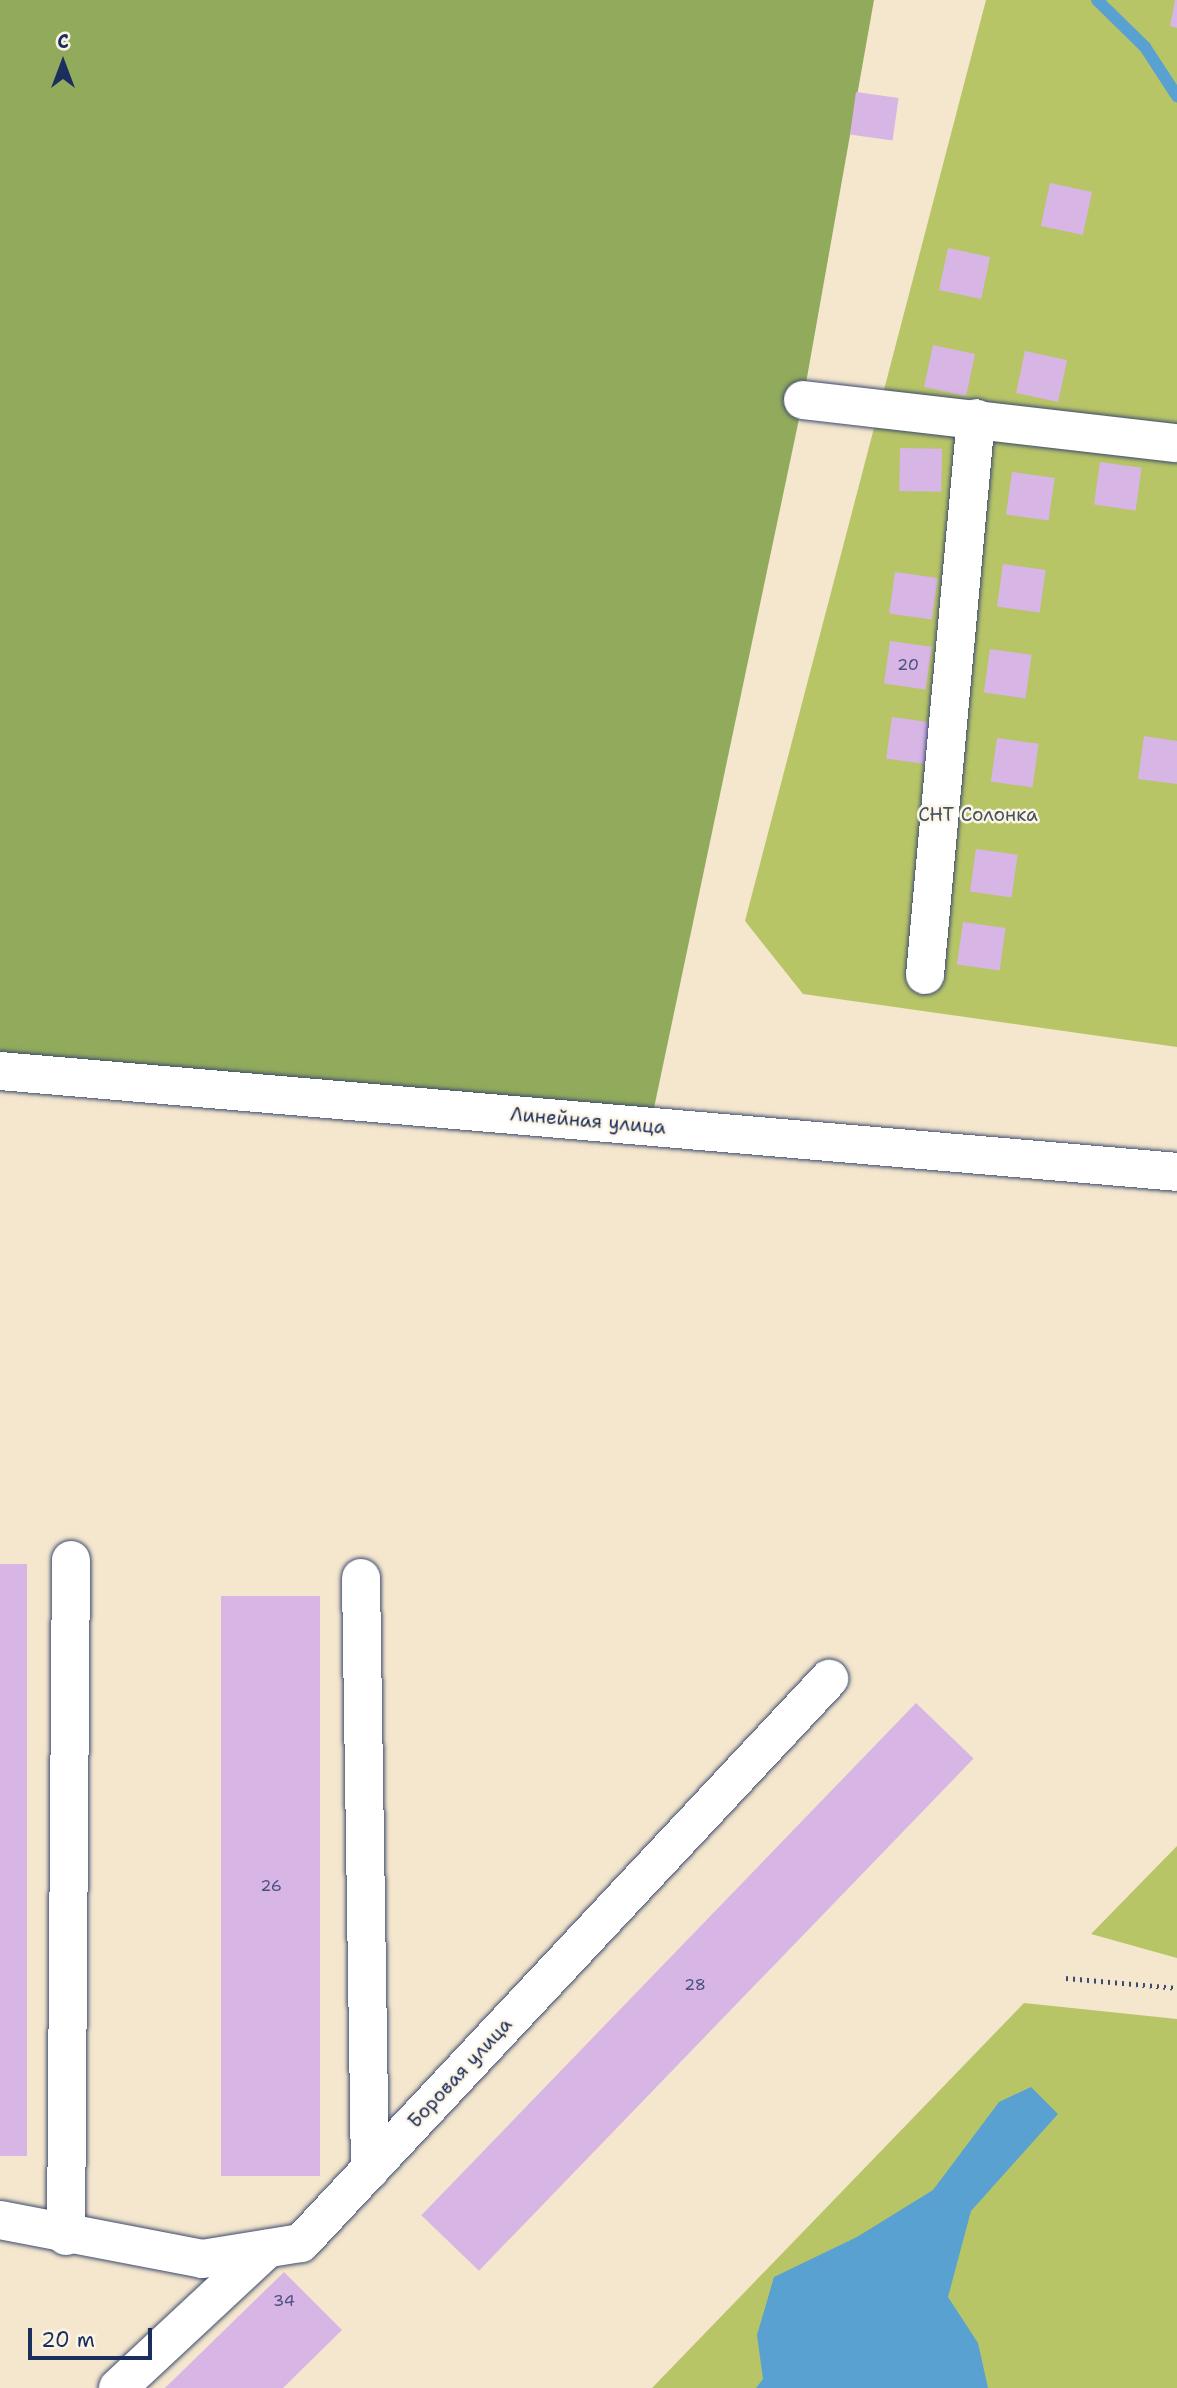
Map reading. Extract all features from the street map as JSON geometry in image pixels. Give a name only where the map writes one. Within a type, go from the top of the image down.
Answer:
[{"type":"street","points":[[803,400],[1177,443]]},
{"type":"street","points":[[925,975],[976,418]]},
{"type":"street","name":"Линейная улица","points":[[0,1071],[1177,1172]]},
{"type":"street","points":[[66,2236],[71,1560]]},
{"type":"street","points":[[361,1578],[369,2170]]},
{"type":"street","name":"Боровая улица","points":[[0,2220],[66,2236],[202,2259],[301,2244],[829,1679]]},
{"type":"street","points":[[118,2388],[267,2249]]},
{"type":"path","points":[[1066,1978],[1177,1988]]},
{"type":"green space","points":[[0,0],[874,0],[803,400],[650,1127],[0,1071]]},
{"type":"green space","name":"СНТ Солонка","points":[[986,0],[1177,0],[1177,1047],[803,994],[745,921]]},
{"type":"green space","points":[[1177,1846],[1177,1958],[1091,1934]]},
{"type":"green space","points":[[1024,2003],[1177,2019],[1177,2388],[652,2388]]},
{"type":"water","points":[[1031,2087],[1058,2114],[971,2211],[948,2297],[978,2343],[988,2388],[756,2388],[763,2379],[757,2335],[774,2277],[857,2237],[933,2190],[999,2102]]},
{"type":"building","points":[[1177,0],[1177,28],[1170,26]]},
{"type":"building","points":[[856,92],[899,98],[893,141],[850,135]]},
{"type":"building","points":[[1050,183],[1092,192],[1083,235],[1041,226]]},
{"type":"building","points":[[948,248],[990,257],[981,299],[939,290]]},
{"type":"building","points":[[933,345],[975,354],[966,396],[924,387]]},
{"type":"building","points":[[1025,351],[1067,360],[1058,402],[1016,393]]},
{"type":"building","points":[[900,448],[942,449],[941,492],[899,491]]},
{"type":"building","points":[[1100,462],[1142,468],[1136,510],[1094,505]]},
{"type":"building","points":[[1012,472],[1055,478],[1049,521],[1006,515]]},
{"type":"building","points":[[1003,564],[1046,570],[1040,613],[997,607]]},
{"type":"building","points":[[895,572],[938,578],[932,620],[889,614]]},
{"type":"building","points":[[890,641],[932,647],[926,689],[884,684]]},
{"type":"building","points":[[990,649],[1032,655],[1025,698],[984,693]]},
{"type":"building","points":[[892,717],[934,723],[928,764],[886,759]]},
{"type":"building","points":[[1144,736],[1177,741],[1177,784],[1138,779]]},
{"type":"building","points":[[997,738],[1039,744],[1032,787],[991,782]]},
{"type":"building","points":[[976,849],[1018,855],[1012,897],[970,892]]},
{"type":"building","points":[[963,922],[1006,928],[1000,971],[957,965]]},
{"type":"building","points":[[0,1564],[27,1564],[27,2156],[0,2156]]},
{"type":"building","points":[[221,1596],[320,1596],[320,2176],[221,2176]]},
{"type":"building","points":[[916,1703],[974,1759],[479,2271],[421,2215]]},
{"type":"building","points":[[284,2272],[342,2330],[283,2388],[165,2388]]},
{"type":"waterway","points":[[1097,0],[1145,47],[1177,96]]}]
